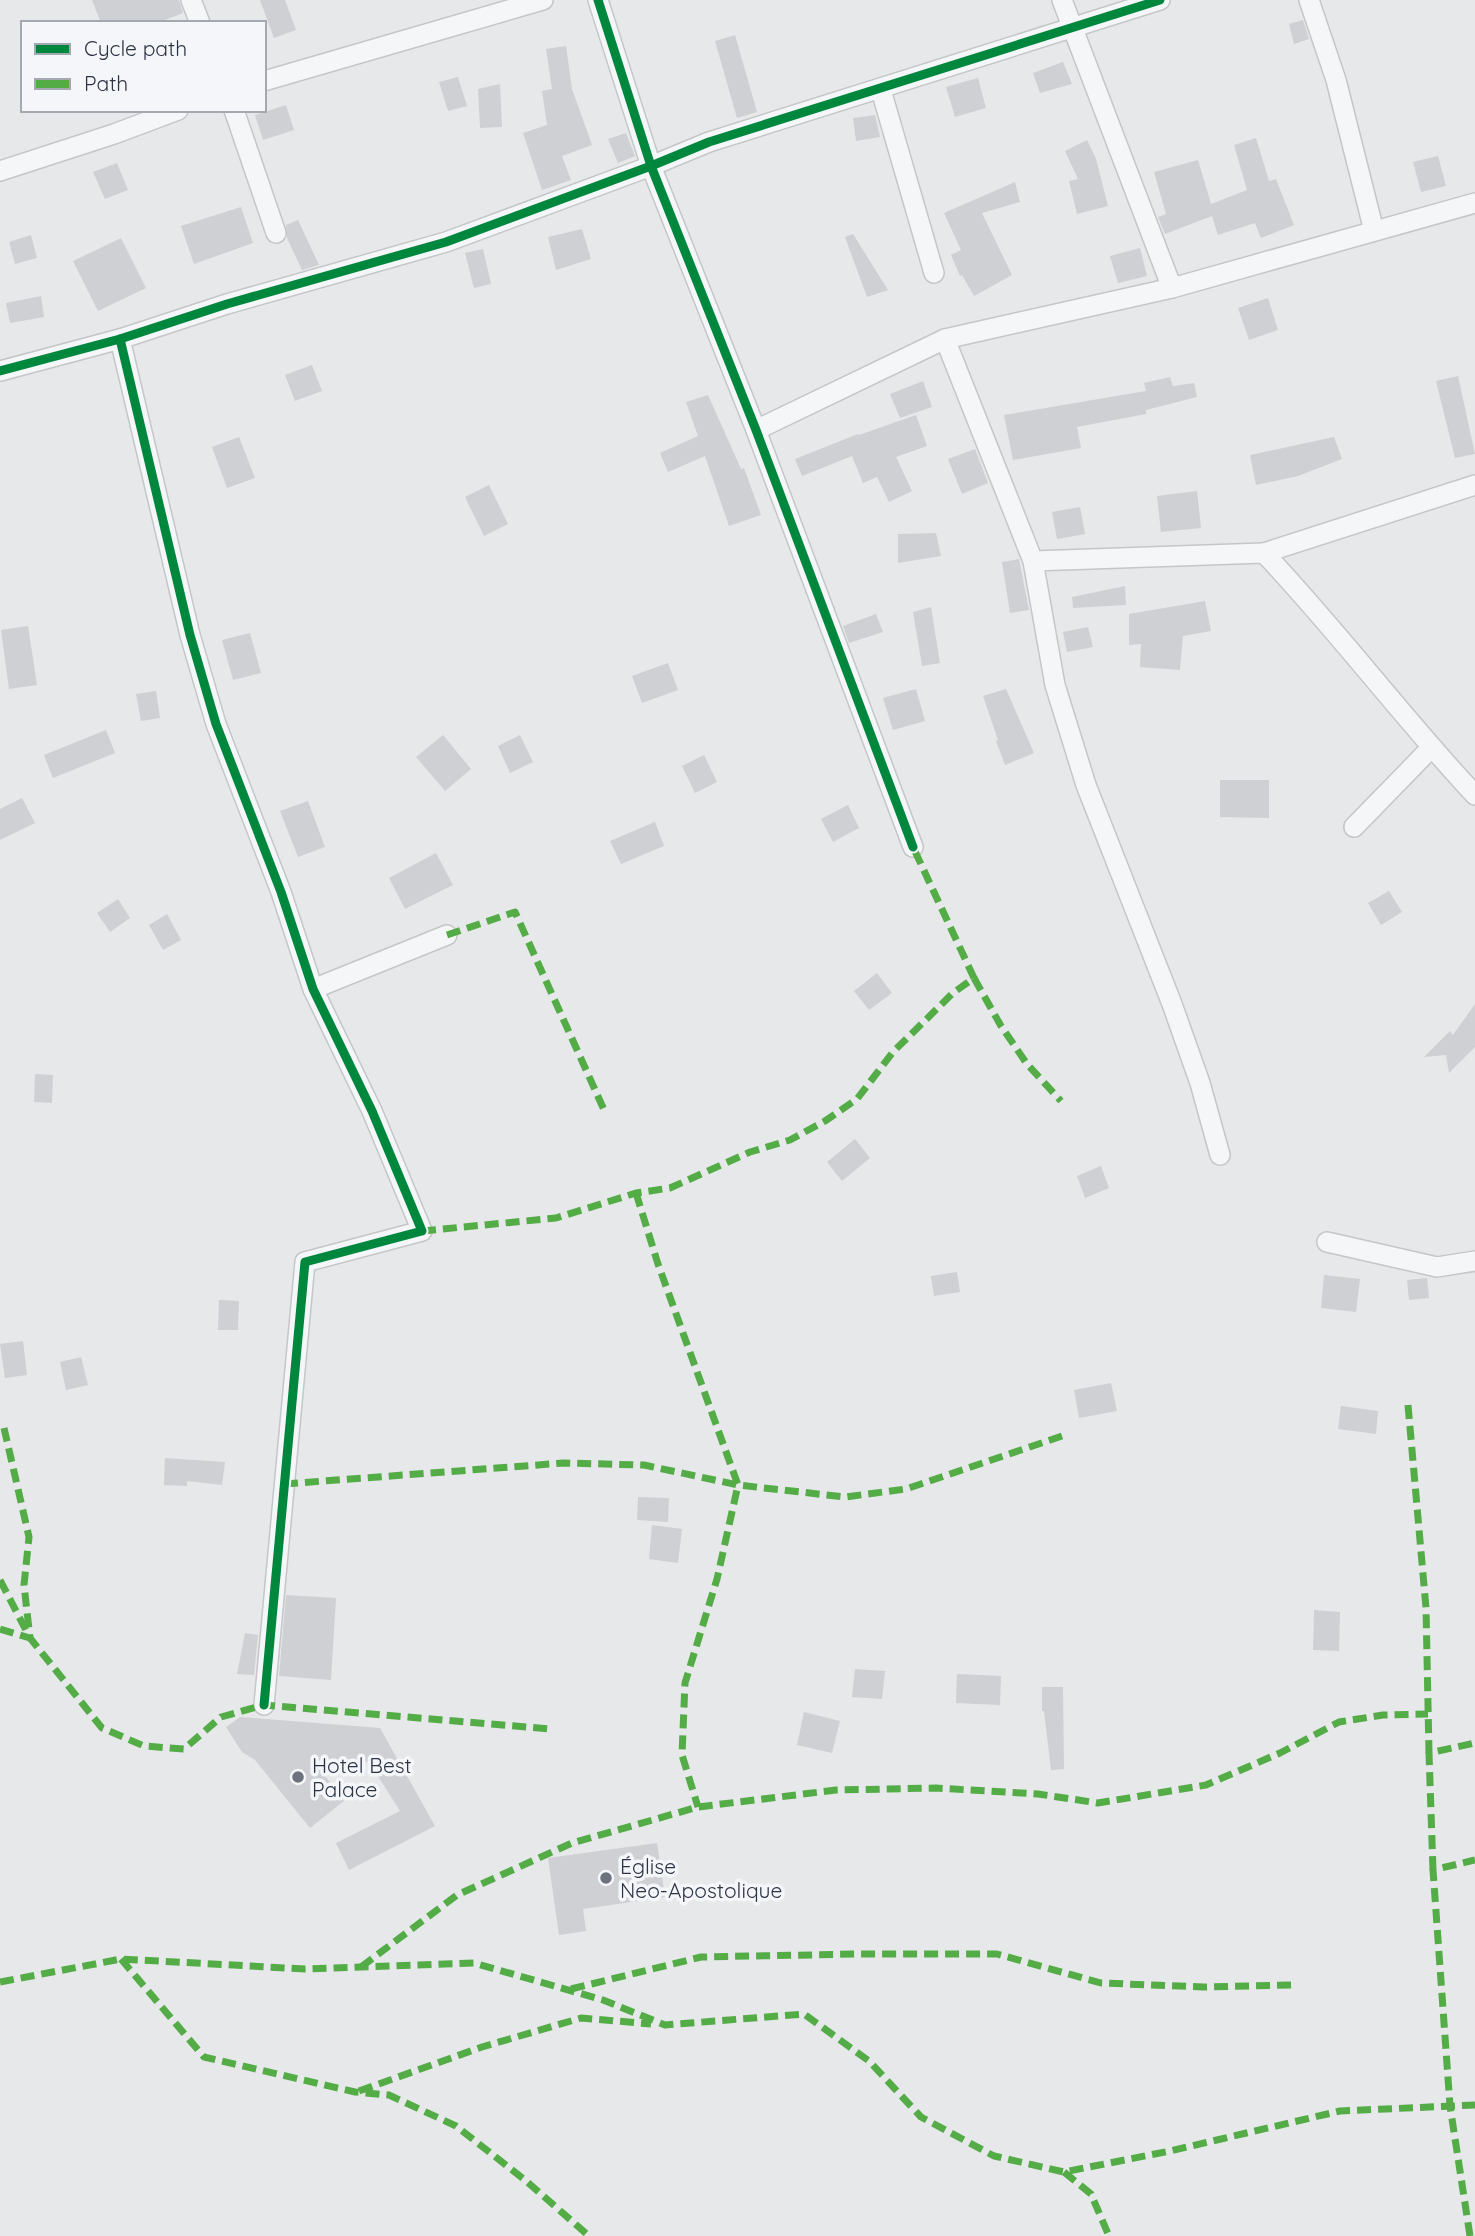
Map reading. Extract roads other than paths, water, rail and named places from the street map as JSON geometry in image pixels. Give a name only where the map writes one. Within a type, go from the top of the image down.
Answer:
[{"type":"street","points":[[191,0],[199,21]]},
{"type":"street","points":[[266,80],[543,0]]},
{"type":"street","points":[[598,0],[651,166],[914,847]]},
{"type":"street","points":[[1062,0],[1172,288]]},
{"type":"street","points":[[0,371],[120,339],[227,303],[446,242],[709,142],[1160,0]]},
{"type":"street","points":[[1309,0],[1336,80],[1374,231]]},
{"type":"street","points":[[881,90],[934,273]]},
{"type":"street","points":[[0,171],[173,112]]},
{"type":"street","points":[[235,112],[276,233]]},
{"type":"street","points":[[755,430],[945,339],[1172,288],[1475,203]]},
{"type":"street","points":[[120,339],[190,635],[216,724],[281,892],[313,989],[372,1111],[422,1231],[305,1262],[264,1705]]},
{"type":"street","points":[[945,339],[1033,561],[1055,685],[1086,785],[1172,1004],[1200,1083],[1220,1155]]},
{"type":"street","points":[[1033,561],[1265,554],[1475,485]]},
{"type":"street","points":[[1265,554],[1309,600],[1431,748],[1475,795]]},
{"type":"street","points":[[1354,827],[1431,748]]},
{"type":"street","points":[[313,989],[447,935]]},
{"type":"street","points":[[1327,1242],[1437,1267],[1475,1261]]},
{"type":"place","name":"Hotel Best Palace","points":[[298,1777]]},
{"type":"place","name":"Église Neo-Apostolique","points":[[606,1878]]}]
